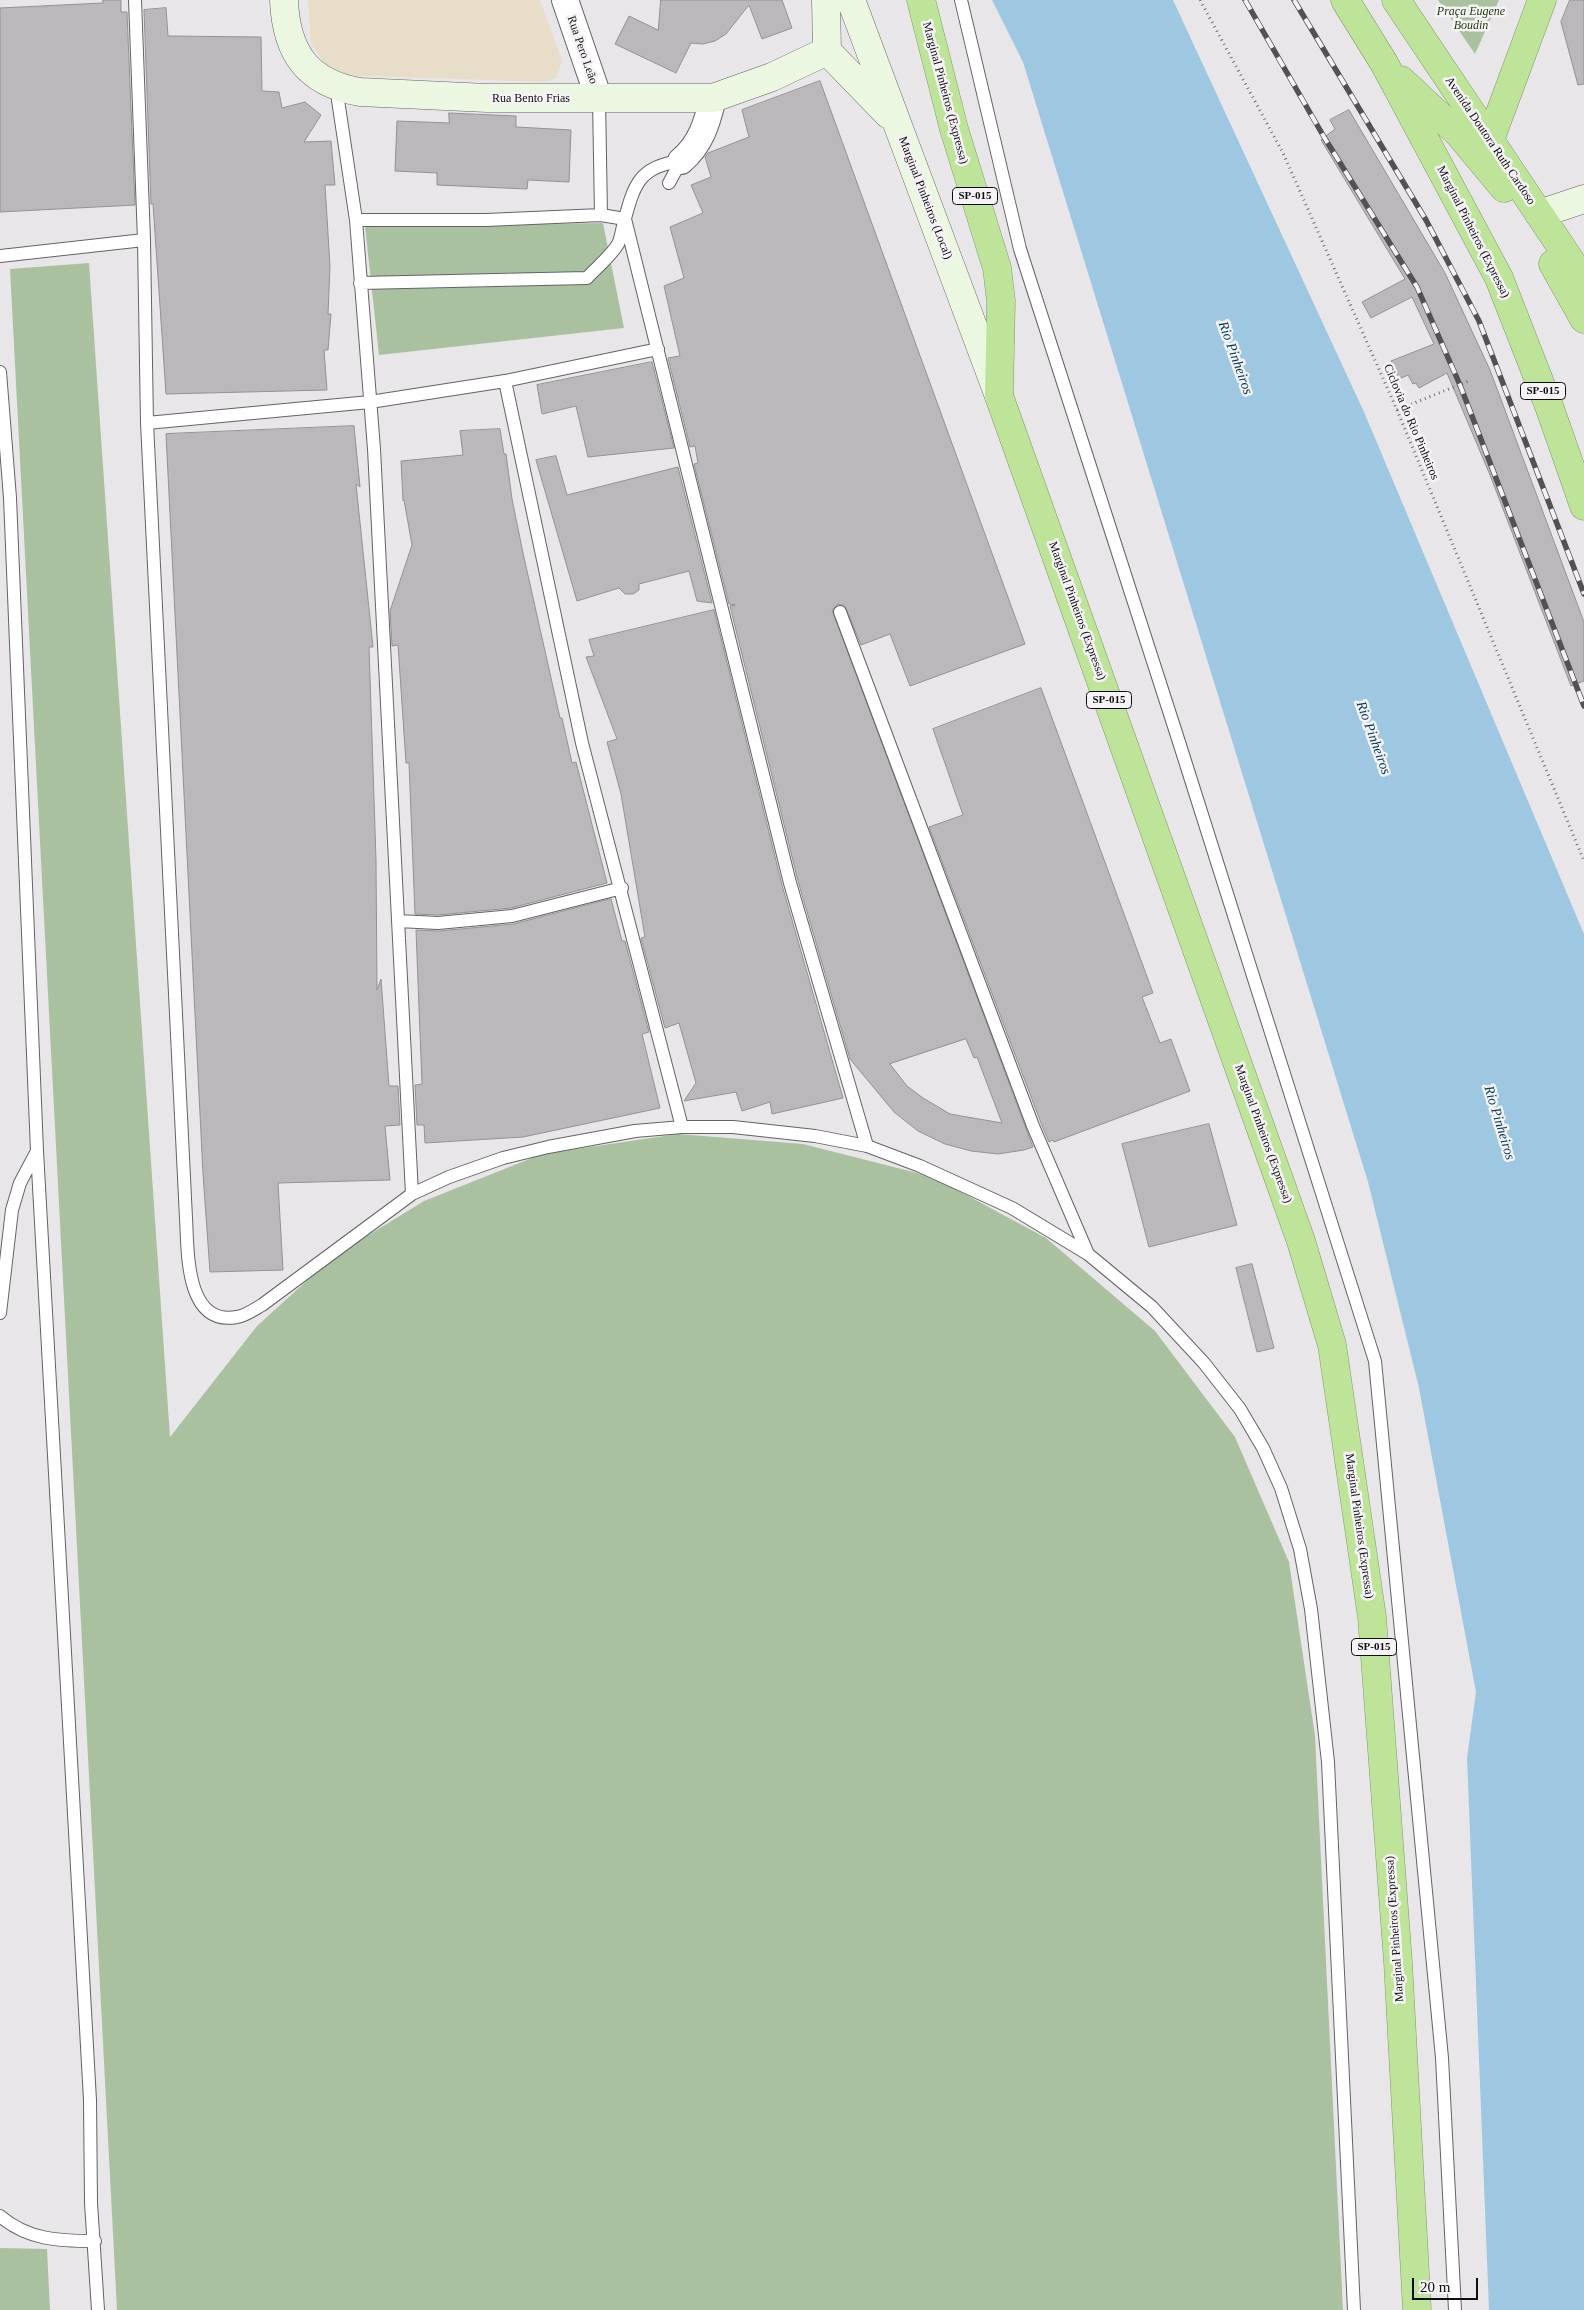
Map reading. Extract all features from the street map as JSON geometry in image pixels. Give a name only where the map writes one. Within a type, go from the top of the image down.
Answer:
[{"type":"highway","name":"Marginal Pinheiros (Expressa)","points":[[920,0],[954,130],[997,268],[1002,310],[999,396],[1132,763],[1301,1241],[1332,1345],[1372,1617],[1398,1962],[1417,2310]]},
{"type":"highway","name":"Marginal Pinheiros (Expressa)","points":[[1345,0],[1384,63],[1499,278],[1549,406],[1584,506]]},
{"type":"highway","name":"Avenida Doutora Ruth Cardoso","points":[[1396,0],[1584,282]]},
{"type":"highway","points":[[1490,140],[1542,0]]},
{"type":"highway","points":[[1384,63],[1459,134],[1506,191],[1537,238],[1584,319]]},
{"type":"main road","name":"Rua Bento Frias","points":[[284,0],[288,36],[297,55],[309,70],[325,82],[343,90],[360,92],[487,98],[713,98],[772,77],[827,51]]},
{"type":"main road","points":[[826,0],[827,51],[896,122]]},
{"type":"main road","name":"Marginal Pinheiros (Local)","points":[[852,0],[999,396]]},
{"type":"main road","points":[[1539,214],[1584,199]]},
{"type":"street","name":"Rua Pero Leão","points":[[564,0],[599,99]]},
{"type":"street","points":[[675,172],[700,140],[708,120],[713,98]]},
{"type":"lane","points":[[135,0],[144,240],[148,423],[187,1236],[189,1271],[198,1300],[218,1317],[239,1317],[262,1305],[412,1194],[449,1177],[530,1152],[635,1131],[682,1127],[733,1127],[806,1135],[867,1146],[920,1166],[1012,1208],[1088,1254],[1152,1307],[1204,1363],[1240,1409],[1263,1448],[1281,1488],[1300,1550],[1311,1609],[1328,1762],[1354,2310]]},
{"type":"lane","points":[[961,0],[1020,249],[1182,751],[1375,1361],[1442,2058],[1454,2310]]},
{"type":"lane","points":[[599,99],[601,215]]},
{"type":"lane","points":[[338,100],[356,220],[370,402],[391,760],[412,1194]]},
{"type":"lane","points":[[360,283],[587,278],[618,244],[640,179],[652,168],[665,163],[675,172]]},
{"type":"lane","points":[[356,220],[486,220],[601,215],[625,219]]},
{"type":"lane","points":[[625,219],[790,883],[867,1146]]},
{"type":"lane","points":[[0,256],[144,240]]},
{"type":"lane","points":[[148,423],[370,402],[505,381],[658,349]]},
{"type":"lane","points":[[0,372],[10,498],[37,1151],[90,2100],[92,2203],[98,2310]]},
{"type":"lane","points":[[505,381],[582,743],[622,888],[682,1127]]},
{"type":"lane","points":[[840,612],[1033,1126],[1088,1254]]},
{"type":"lane","points":[[398,921],[438,923],[512,916],[622,888]]},
{"type":"lane","points":[[0,1313],[12,1210],[20,1183],[37,1151]]},
{"type":"lane","points":[[0,2216],[26,2234],[44,2239],[95,2241]]},
{"type":"path","name":"Ciclovia do Rio Pinheiros","points":[[1200,0],[1283,153],[1397,410],[1584,861]]},
{"type":"path","points":[[1397,410],[1471,380]]},
{"type":"shaded area","points":[[308,0],[540,0],[562,61],[557,77],[546,82],[341,75],[327,67],[311,44]]},
{"type":"green space","name":"Praça Eugene Boudin","points":[[1438,0],[1499,0],[1475,54],[1473,51]]},
{"type":"green space","points":[[603,223],[624,328],[379,355],[365,226]]},
{"type":"green space","points":[[89,263],[170,1437],[257,1326],[333,1257],[424,1201],[542,1154],[678,1134],[803,1144],[933,1177],[1046,1238],[1155,1331],[1235,1437],[1289,1562],[1315,1736],[1343,2310],[117,2310],[10,269]]},
{"type":"green space","points":[[0,2248],[47,2249],[50,2310],[0,2310]]},
{"type":"water","name":"Rio Pinheiros","points":[[992,0],[1173,0],[1364,412],[1584,934],[1584,2310],[1489,2310],[1467,1758],[1476,1692],[1419,1388],[1368,1182],[1023,62]]},
{"type":"building","points":[[103,0],[121,0],[121,12],[127,12],[135,205],[0,212],[0,8],[103,3]]},
{"type":"building","points":[[661,0],[782,0],[792,28],[762,39],[749,5],[726,34],[715,41],[703,44],[691,43],[676,73],[615,44],[629,16],[658,30]]},
{"type":"building","points":[[1570,0],[1584,0],[1584,84],[1578,85],[1561,22]]},
{"type":"building","points":[[166,8],[168,36],[261,37],[262,91],[279,92],[282,108],[305,102],[321,115],[304,142],[331,141],[335,185],[325,185],[330,266],[328,314],[331,314],[328,350],[324,350],[327,390],[166,394],[153,204],[151,204],[144,10]]},
{"type":"building","points":[[820,81],[1025,644],[910,686],[890,634],[861,645],[845,606],[838,604],[832,610],[1033,1147],[1024,1150],[998,1154],[971,1151],[945,1144],[918,1131],[894,1112],[850,1059],[798,881],[730,606],[735,605],[729,604],[694,464],[698,463],[695,446],[690,447],[668,358],[680,356],[664,286],[684,278],[670,227],[703,213],[691,185],[711,177],[705,157],[708,153],[749,137],[742,110]],"holes":[[[966,1039],[974,1058],[977,1057],[1002,1123],[950,1114],[907,1086],[890,1064]]]},
{"type":"building","points":[[1349,110],[1445,273],[1490,370],[1584,622],[1584,681],[1571,686],[1490,475],[1447,373],[1419,388],[1416,383],[1413,384],[1408,375],[1399,379],[1391,361],[1434,344],[1412,297],[1371,318],[1362,302],[1405,279],[1321,140],[1335,129],[1330,120]]},
{"type":"building","points":[[449,113],[516,116],[516,127],[571,130],[569,182],[528,180],[527,189],[437,185],[437,173],[395,171],[397,121],[449,123]]},
{"type":"building","points":[[652,362],[674,448],[588,457],[576,406],[542,414],[537,385]]},
{"type":"building","points":[[354,426],[360,487],[356,484],[373,647],[369,647],[376,860],[377,990],[381,979],[389,1086],[398,1086],[400,1125],[385,1126],[390,1180],[278,1183],[283,1270],[210,1272],[203,1174],[166,434]]},
{"type":"building","points":[[500,429],[523,553],[560,718],[562,718],[572,763],[576,762],[607,883],[511,908],[438,915],[415,914],[409,763],[406,763],[398,645],[392,646],[390,611],[412,545],[403,501],[401,461],[463,455],[460,431]]},
{"type":"building","points":[[556,456],[567,495],[678,467],[712,603],[697,601],[689,571],[639,584],[639,590],[633,594],[625,594],[619,588],[577,601],[536,460]]},
{"type":"building","points":[[714,610],[782,885],[843,1098],[772,1114],[770,1102],[742,1111],[736,1092],[684,1101],[696,1083],[679,1023],[665,1028],[641,938],[645,937],[621,794],[607,742],[617,739],[586,657],[594,656],[589,640]]},
{"type":"building","points":[[1041,688],[1153,993],[1142,997],[1160,1043],[1171,1039],[1190,1091],[1054,1142],[1053,1140],[1049,1142],[1041,1123],[929,827],[963,815],[933,729]]},
{"type":"building","points":[[611,899],[622,941],[625,941],[649,1032],[642,1034],[660,1108],[523,1137],[425,1143],[424,1125],[417,1125],[415,1085],[422,1084],[416,930],[439,931],[513,924]]},
{"type":"building","points":[[1209,1124],[1237,1225],[1149,1247],[1122,1144]]},
{"type":"building","points":[[1252,1264],[1274,1348],[1257,1352],[1236,1268]]},
{"type":"railway","points":[[1245,0],[1324,137],[1417,287],[1460,385],[1584,706]]},
{"type":"railway","points":[[1294,0],[1426,220],[1479,321],[1584,594]]}]
